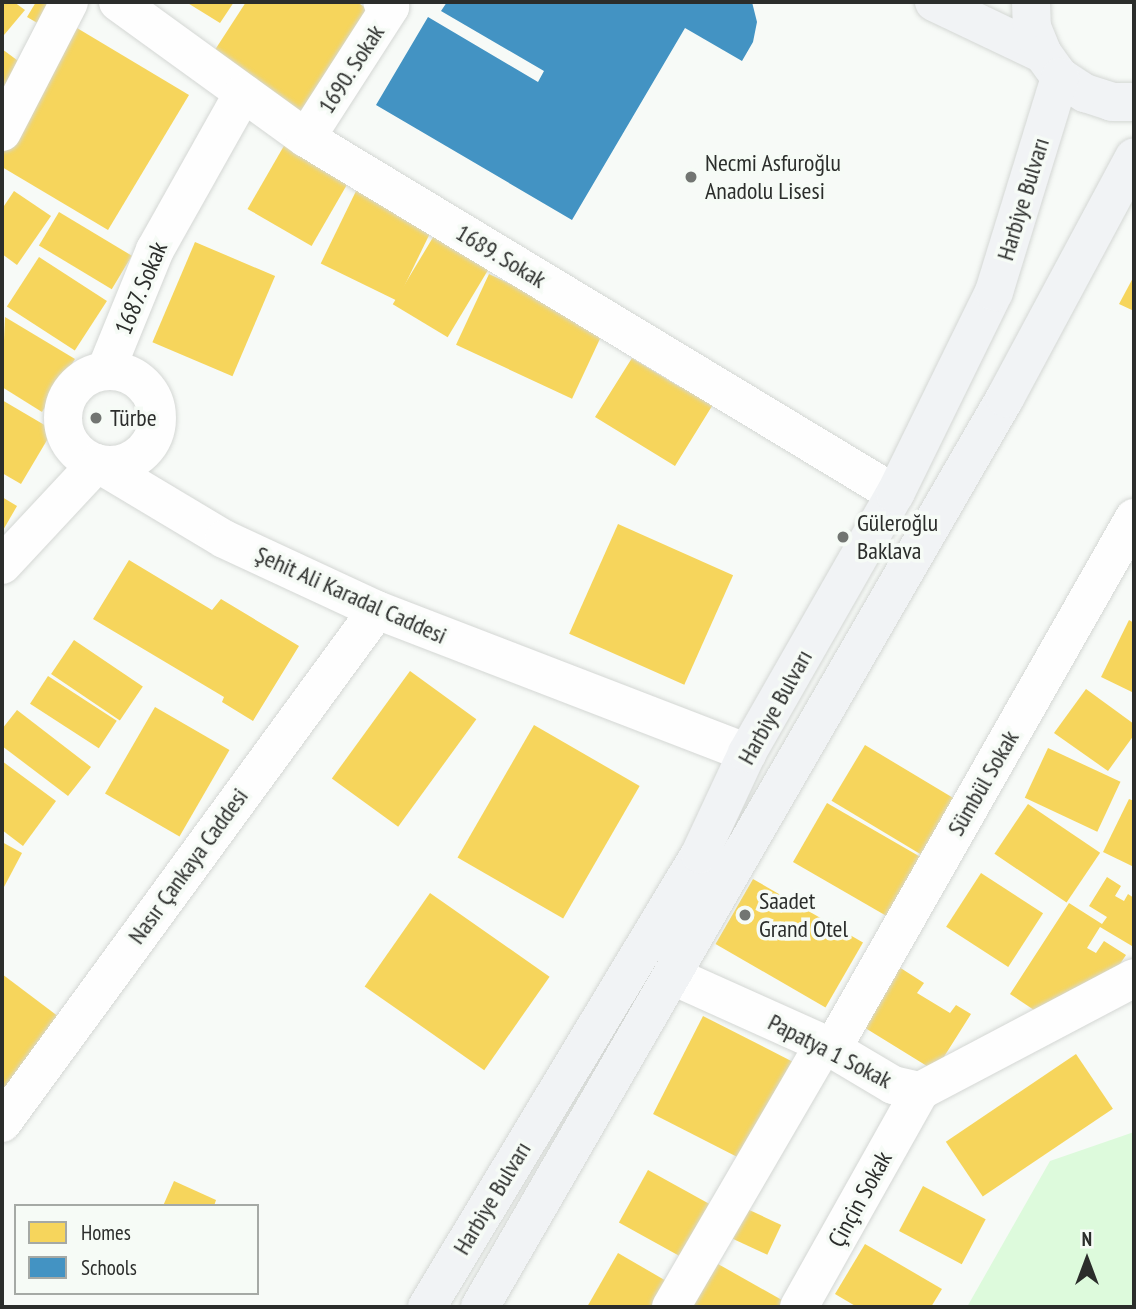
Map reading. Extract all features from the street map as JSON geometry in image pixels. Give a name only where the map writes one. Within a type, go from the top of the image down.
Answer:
[{"type":"main road","points":[[934,2],[1051,66],[1084,93],[1112,102],[1134,102]]},
{"type":"main road","points":[[1031,2],[1032,27],[1051,66]]},
{"type":"main road","name":"Harbiye Bulvarı","points":[[427,1307],[700,854],[747,753],[895,494],[994,292],[1051,66]]},
{"type":"main road","name":"Harbiye Bulvarı","points":[[480,1307],[675,977],[999,410],[1134,157]]},
{"type":"street","points":[[2,132],[69,2]]},
{"type":"street","name":"1689. Sokak","points":[[118,2],[182,44],[243,93],[306,138],[895,494]]},
{"type":"street","name":"1690. Sokak","points":[[306,138],[390,7],[382,2]]},
{"type":"street","name":"1687. Sokak","points":[[106,370],[155,250],[243,93]]},
{"type":"street","points":[[106,370],[123,372],[143,386],[155,407],[157,422],[143,451],[129,461],[97,463],[73,447],[62,420],[64,405],[80,382],[106,370]]},
{"type":"street","points":[[2,565],[97,463]]},
{"type":"street","name":"Şehit Ali Karadal Caddesi","points":[[97,463],[224,539],[377,610],[747,753]]},
{"type":"street","name":"Sümbül Sokak","points":[[671,1307],[828,1046],[1134,518]]},
{"type":"street","name":"Nasır Çankaya Caddesi","points":[[2,1123],[377,610]]},
{"type":"street","name":"Papatya 1 Sokak","points":[[675,977],[828,1046],[893,1085],[920,1091],[1134,978]]},
{"type":"street","name":"Çinçin Sokak","points":[[799,1307],[920,1091]]},
{"type":"green space","points":[[1134,1132],[1134,1307],[967,1307],[1050,1161]]},
{"type":"building: Homes","points":[[2,2],[14,2],[25,10],[4,35]]},
{"type":"building: Homes","points":[[36,2],[61,2],[46,28],[27,17]]},
{"type":"building: Homes","points":[[186,2],[234,2],[220,23]]},
{"type":"building: Homes","points":[[246,2],[357,2],[369,10],[302,114],[211,56]]},
{"type":"building: Homes","points":[[77,28],[189,95],[108,230],[2,167],[2,154]]},
{"type":"building: Homes","points":[[2,49],[25,66],[2,97]]},
{"type":"building: Homes","points":[[285,144],[349,181],[312,246],[248,209]]},
{"type":"building: Homes","points":[[358,187],[434,224],[397,301],[321,263]]},
{"type":"building: Homes","points":[[14,191],[51,216],[17,265],[2,254],[2,209]]},
{"type":"building: Homes","points":[[59,212],[132,256],[112,289],[39,245]]},
{"type":"building: Homes","points":[[435,234],[490,267],[448,337],[393,304]]},
{"type":"building: Homes","points":[[195,242],[275,276],[232,376],[152,342]]},
{"type":"building: Homes","points":[[39,257],[107,301],[75,351],[7,306]]},
{"type":"building: Homes","points":[[489,274],[605,328],[572,399],[456,345]]},
{"type":"building: Homes","points":[[1134,276],[1134,311],[1119,304]]},
{"type":"building: Homes","points":[[5,317],[75,359],[42,412],[2,387]]},
{"type":"building: Homes","points":[[632,358],[680,387],[685,379],[717,398],[675,466],[595,417]]},
{"type":"building: Homes","points":[[2,400],[53,430],[21,484],[2,473]]},
{"type":"building: Homes","points":[[2,497],[17,506],[2,532]]},
{"type":"building: Homes","points":[[618,524],[733,575],[684,685],[569,634]]},
{"type":"building: Homes","points":[[129,560],[212,610],[221,599],[299,646],[253,721],[222,702],[224,697],[93,619]]},
{"type":"building: Homes","points":[[1129,620],[1134,623],[1134,693],[1101,677]]},
{"type":"building: Homes","points":[[74,640],[143,686],[120,720],[51,674]]},
{"type":"building: Homes","points":[[410,671],[476,719],[398,827],[332,779]]},
{"type":"building: Homes","points":[[48,676],[117,721],[99,748],[30,704]]},
{"type":"building: Homes","points":[[1086,689],[1134,724],[1134,735],[1108,771],[1054,733]]},
{"type":"building: Homes","points":[[155,707],[229,750],[179,837],[105,794]]},
{"type":"building: Homes","points":[[17,710],[91,767],[68,796],[2,746],[2,729]]},
{"type":"building: Homes","points":[[534,725],[640,786],[563,919],[458,858]]},
{"type":"building: Homes","points":[[865,745],[954,799],[921,854],[832,801]]},
{"type":"building: Homes","points":[[1048,748],[1121,782],[1097,832],[1025,798]]},
{"type":"building: Homes","points":[[2,761],[56,801],[23,846],[2,830]]},
{"type":"building: Homes","points":[[1129,799],[1134,801],[1134,867],[1103,852]]},
{"type":"building: Homes","points":[[827,803],[925,860],[891,918],[793,862]]},
{"type":"building: Homes","points":[[1028,804],[1100,853],[1067,902],[994,854]]},
{"type":"building: Homes","points":[[2,842],[22,853],[4,887],[2,885]]},
{"type":"building: Homes","points":[[981,873],[1043,913],[1008,967],[946,927]]},
{"type":"building: Homes","points":[[1107,877],[1121,886],[1115,896],[1124,901],[1128,894],[1134,898],[1134,942],[1132,946],[1100,927],[1087,948],[1096,953],[1104,941],[1126,955],[1102,991],[1043,1016],[1010,994],[1069,903],[1102,924],[1107,917],[1089,906]]},
{"type":"building: Homes","points":[[753,879],[863,942],[825,1007],[716,944]]},
{"type":"building: Homes","points":[[430,893],[550,977],[484,1070],[365,986]]},
{"type":"building: Homes","points":[[899,967],[924,983],[917,993],[950,1013],[956,1005],[971,1014],[935,1071],[862,1026]]},
{"type":"building: Homes","points":[[2,974],[63,1020],[2,1101]]},
{"type":"building: Homes","points":[[703,1016],[797,1064],[747,1162],[653,1114]]},
{"type":"building: Homes","points":[[1076,1054],[1113,1109],[983,1197],[946,1142]]},
{"type":"building: Homes","points":[[648,1170],[714,1207],[685,1259],[619,1222]]},
{"type":"building: Homes","points":[[174,1181],[216,1200],[215,1204],[164,1204]]},
{"type":"building: Homes","points":[[923,1186],[986,1219],[962,1264],[899,1231]]},
{"type":"building: Homes","points":[[745,1208],[781,1225],[767,1255],[731,1238]]},
{"type":"building: Homes","points":[[865,1244],[942,1289],[931,1307],[857,1307],[835,1294]]},
{"type":"building: Homes","points":[[618,1253],[668,1282],[653,1307],[587,1307]]},
{"type":"building: Homes","points":[[718,1264],[789,1304],[787,1307],[692,1307]]},
{"type":"building: Schools","points":[[447,2],[752,2],[757,22],[753,42],[742,61],[685,28],[572,220],[376,105],[428,17],[538,82],[544,71],[441,11]]},
{"type":"place","name":"Necmi Asfuroğlu Anadolu Lisesi","points":[[691,177]]},
{"type":"place","name":"Türbe","points":[[96,418]]},
{"type":"place","name":"Güleroğlu Baklava","points":[[843,537]]},
{"type":"place","name":"Saadet Grand Otel","points":[[745,915]]}]
